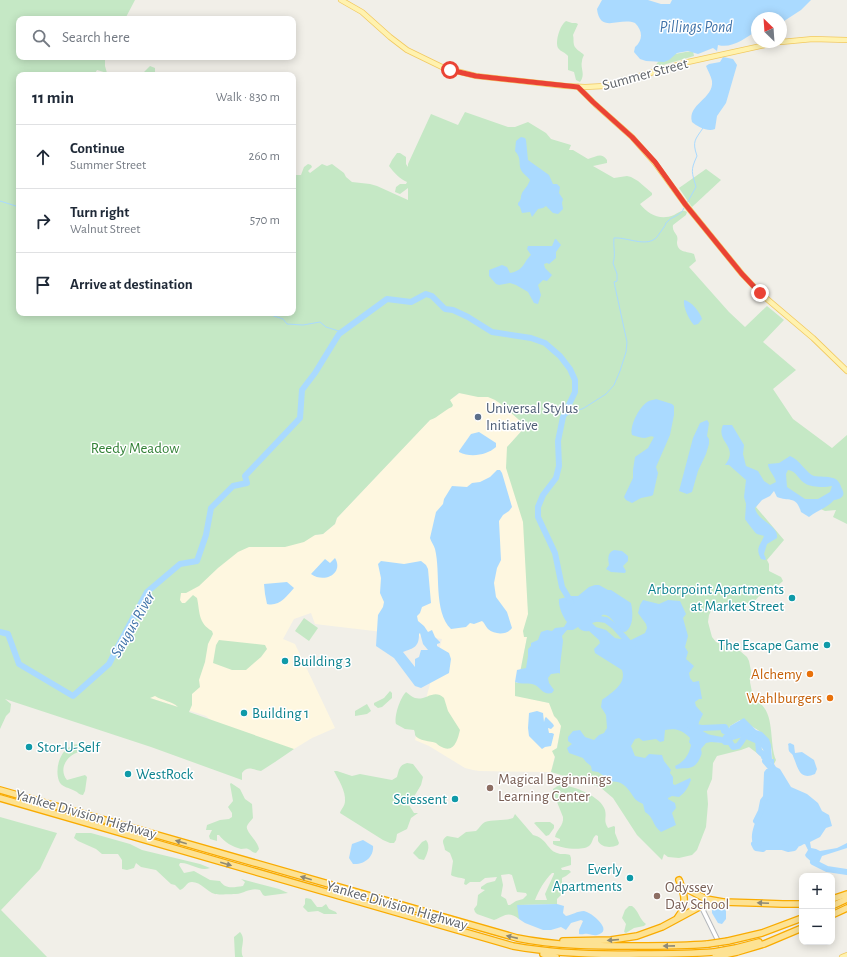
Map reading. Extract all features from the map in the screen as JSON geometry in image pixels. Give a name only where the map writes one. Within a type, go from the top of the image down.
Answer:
[{"type":"highway","name":"Yankee Division Highway","points":[[0,790],[496,933],[531,941],[575,946],[665,946],[708,944],[728,942],[762,933],[799,919]]},
{"type":"highway","name":"Yankee Division Highway","points":[[0,798],[513,946],[537,950],[573,954],[714,954],[737,950],[799,928]]},
{"type":"highway","points":[[672,922],[680,914],[684,906],[684,895],[679,880]]},
{"type":"highway","points":[[689,890],[706,899],[723,902],[799,904]]},
{"type":"highway","points":[[835,898],[847,894]]},
{"type":"highway","points":[[835,905],[847,899]]},
{"type":"highway","points":[[531,941],[581,942],[624,939],[646,933],[672,922],[701,906],[723,902]]},
{"type":"highway","points":[[835,914],[847,908]]},
{"type":"highway","points":[[513,946],[556,957]]},
{"type":"main road","name":"Summer Street","points":[[340,0],[362,12],[407,50],[427,61],[448,69],[476,76],[578,87],[612,84],[688,62],[752,48]]},
{"type":"main road","name":"Summer Street","points":[[787,41],[813,39],[847,40]]},
{"type":"main road","points":[[578,87],[632,137],[655,162],[685,204],[755,288],[813,338],[847,372]]},
{"type":"main road","points":[[842,957],[847,955]]},
{"type":"street","points":[[701,906],[726,957]]},
{"type":"shaded area","points":[[460,393],[494,397],[526,426],[507,447],[507,464],[523,509],[529,628],[515,695],[566,707],[551,772],[473,770],[465,768],[429,746],[415,740],[442,639],[315,624],[311,613],[294,619],[283,639],[295,644],[335,728],[312,738],[294,749],[274,752],[214,723],[206,716],[138,694],[163,596],[216,555],[264,543],[323,534],[335,524],[337,518],[447,402]]},
{"type":"green space","name":"Reedy Meadow","points":[[0,0],[135,0],[127,16],[16,16],[16,60],[105,60],[107,72],[97,70],[96,72],[16,72],[16,316],[296,316],[296,175],[301,175],[304,167],[308,164],[312,167],[308,171],[310,173],[322,164],[327,166],[332,164],[344,173],[352,182],[377,186],[408,200],[408,188],[400,194],[395,192],[396,187],[400,184],[406,184],[407,182],[397,176],[389,166],[392,160],[397,153],[400,153],[406,157],[406,164],[408,167],[431,114],[458,125],[465,112],[508,127],[515,127],[528,122],[546,133],[551,139],[571,145],[569,150],[573,150],[588,159],[603,156],[607,160],[607,163],[593,166],[614,178],[627,176],[638,181],[652,193],[652,195],[640,204],[655,216],[669,217],[682,211],[687,212],[686,215],[673,225],[673,230],[677,236],[679,249],[694,254],[696,261],[689,267],[729,312],[745,327],[767,306],[784,320],[763,342],[796,370],[773,389],[793,419],[832,448],[847,435],[847,524],[833,517],[836,510],[825,511],[779,490],[767,491],[756,507],[784,540],[767,560],[769,564],[769,571],[781,577],[783,581],[772,591],[759,596],[754,602],[744,604],[736,603],[711,611],[709,615],[708,622],[712,637],[716,642],[740,651],[749,661],[752,692],[750,698],[761,704],[768,716],[776,760],[774,764],[769,742],[758,730],[740,720],[730,726],[725,738],[716,742],[730,741],[741,737],[751,738],[763,751],[772,768],[769,764],[766,765],[761,757],[749,747],[717,756],[713,763],[712,779],[707,791],[708,804],[706,827],[697,850],[692,855],[679,858],[668,857],[664,854],[662,860],[637,835],[613,798],[600,787],[551,772],[555,757],[552,751],[557,748],[561,726],[554,716],[549,703],[515,696],[515,682],[518,683],[527,637],[524,637],[523,631],[528,614],[523,522],[506,468],[507,447],[526,426],[501,404],[488,397],[478,397],[459,393],[450,400],[453,405],[452,407],[430,420],[337,518],[335,524],[323,534],[315,535],[304,542],[285,547],[249,547],[238,552],[199,586],[186,593],[181,593],[180,600],[182,603],[185,603],[193,595],[197,598],[202,621],[213,634],[208,644],[205,662],[199,680],[200,687],[192,694],[192,705],[189,712],[294,749],[275,762],[261,771],[246,769],[242,773],[242,780],[151,747],[5,699],[11,704],[10,712],[6,716],[0,729]],"holes":[[[155,696],[173,703],[178,707],[150,698]]]},
{"type":"green space","points":[[566,21],[578,24],[573,35],[575,46],[584,55],[582,59],[583,76],[580,82],[576,80],[574,72],[568,70],[568,56],[558,48],[557,45],[560,29]]},
{"type":"green space","points":[[693,51],[694,56],[656,67],[659,61],[667,56]]},
{"type":"green space","points":[[150,66],[155,68],[155,72],[144,72]]},
{"type":"green space","points":[[706,169],[721,180],[692,207],[679,188]]},
{"type":"green space","points":[[304,618],[318,628],[309,641],[295,631]]},
{"type":"green space","points":[[219,640],[265,645],[267,649],[261,657],[246,670],[232,670],[213,663],[216,645]]},
{"type":"green space","points":[[390,691],[392,693],[392,698],[382,707],[378,708],[374,705],[374,703],[384,698]]},
{"type":"green space","points":[[406,692],[415,698],[423,698],[437,694],[444,698],[448,711],[460,730],[455,744],[451,748],[444,748],[436,743],[422,740],[415,735],[414,730],[405,729],[396,724],[398,707]]},
{"type":"green space","points":[[367,704],[371,711],[367,714],[355,716],[355,711]]},
{"type":"green space","points":[[79,744],[88,747],[89,752],[79,752],[71,756],[65,763],[63,771],[67,780],[85,775],[87,777],[83,795],[80,795],[76,791],[60,783],[57,769],[63,752],[73,745]]},
{"type":"green space","points":[[407,763],[413,764],[423,777],[421,785],[409,805],[414,813],[418,813],[411,818],[407,829],[397,834],[394,843],[383,840],[340,813],[345,797],[334,771],[352,776],[360,774],[392,780],[397,777],[401,766]]},
{"type":"green space","points":[[231,783],[240,789],[245,799],[252,804],[253,818],[247,825],[247,828],[258,846],[259,849],[256,853],[247,849],[232,846],[223,840],[219,835],[217,835],[217,841],[210,839],[209,836],[212,830],[206,830],[207,825],[232,817],[232,813],[228,807],[233,801]]},
{"type":"green space","points":[[559,785],[564,785],[585,792],[603,805],[608,828],[615,827],[615,833],[619,843],[618,845],[612,847],[604,846],[598,841],[598,836],[596,835],[590,845],[583,848],[566,848],[553,844],[553,841],[560,841],[560,839],[555,837],[563,820],[553,792],[553,789]]},
{"type":"green space","points":[[515,814],[533,835],[544,841],[554,851],[559,854],[570,855],[571,865],[561,868],[562,870],[569,870],[571,872],[562,878],[562,886],[565,891],[557,899],[557,904],[519,905],[519,919],[515,916],[506,915],[494,920],[477,914],[474,909],[477,905],[478,895],[485,890],[481,889],[481,887],[487,883],[495,881],[497,877],[485,878],[480,882],[470,882],[466,885],[464,884],[465,879],[451,875],[453,861],[450,853],[445,850],[443,841],[447,836],[458,838],[466,832],[476,831],[485,822],[513,818]],"holes":[[[552,873],[554,874],[545,894],[547,900],[535,900],[542,886]],[[501,875],[512,875],[517,892],[526,893],[527,895],[523,899],[510,905],[508,905],[506,899],[501,896],[503,885]]]},
{"type":"green space","points":[[0,817],[57,833],[40,869],[1,910],[47,957],[0,957]]},
{"type":"green space","points":[[550,822],[554,825],[554,828],[549,835],[546,836],[534,823]]},
{"type":"green space","points":[[76,833],[91,833],[130,844],[142,850],[200,864],[210,868],[202,869],[184,863],[180,863],[179,865],[184,873],[194,871],[210,880],[220,881],[228,887],[243,886],[245,882],[241,879],[279,889],[288,893],[265,896],[260,890],[254,889],[236,894],[217,894],[212,893],[195,882],[188,883],[180,890],[156,870],[141,867],[136,863],[134,868],[127,870],[122,869],[122,860],[118,854],[102,854],[96,849],[74,838]]},
{"type":"green space","points":[[426,840],[428,845],[427,853],[424,860],[419,859],[413,853],[422,842]]},
{"type":"green space","points":[[306,898],[311,899],[317,907],[322,907],[326,904],[329,909],[337,914],[324,914],[318,911],[308,912],[303,907]]},
{"type":"green space","points":[[629,906],[634,908],[646,924],[644,926],[634,928],[626,933],[624,932],[626,924],[622,918],[625,910]]},
{"type":"green space","points":[[240,932],[243,938],[243,957],[235,957],[234,937]]},
{"type":"water","name":"Pillings Pond","points":[[602,0],[648,0],[661,4],[670,4],[672,0],[811,0],[801,10],[787,19],[787,12],[751,12],[751,34],[738,42],[723,46],[718,45],[717,51],[713,48],[698,54],[688,51],[677,53],[669,60],[664,62],[646,61],[640,59],[634,52],[635,47],[641,38],[640,29],[635,23],[606,23],[599,17],[597,9]]},
{"type":"water","points":[[723,57],[733,59],[737,65],[726,103],[717,116],[715,129],[706,129],[692,122],[693,111],[712,87],[712,79],[706,66],[720,62]]},
{"type":"water","points":[[521,137],[525,138],[526,140],[528,160],[549,175],[553,184],[557,184],[560,187],[559,193],[563,199],[563,209],[558,214],[553,213],[546,206],[538,209],[532,217],[530,212],[522,213],[518,205],[522,193],[530,180],[521,170],[519,159],[515,151],[516,141]]},
{"type":"water","points":[[555,239],[561,245],[556,252],[556,258],[549,264],[544,264],[545,268],[552,275],[547,281],[543,280],[538,285],[541,295],[538,304],[534,303],[528,292],[516,285],[510,283],[499,285],[496,284],[489,276],[489,270],[502,265],[507,267],[510,273],[515,272],[523,266],[531,255],[527,249],[528,246],[552,246]]},
{"type":"water","points":[[684,300],[695,307],[699,313],[702,319],[698,324],[694,325],[690,320],[685,310]]},
{"type":"water","points":[[656,399],[674,406],[674,415],[670,435],[656,467],[658,473],[653,495],[641,498],[632,503],[624,497],[633,478],[635,457],[648,448],[654,437],[651,436],[643,438],[632,435],[632,426],[639,410],[646,403]]},
{"type":"water","points":[[707,420],[709,423],[707,436],[709,439],[709,444],[698,471],[692,492],[687,494],[679,491],[693,438],[700,423]]},
{"type":"water","points":[[723,425],[732,425],[744,445],[743,454],[746,466],[758,471],[764,481],[770,485],[776,482],[768,464],[779,463],[790,456],[797,460],[811,475],[831,477],[837,480],[843,491],[843,495],[841,498],[834,500],[809,517],[801,512],[797,503],[792,500],[777,497],[774,491],[770,496],[762,500],[755,508],[760,517],[775,530],[777,538],[767,544],[764,554],[766,559],[761,559],[758,550],[764,536],[756,533],[745,519],[746,504],[744,497],[746,480],[729,465],[725,465],[729,459],[730,453],[721,431]],"holes":[[[788,470],[808,485],[822,487],[832,486],[830,492],[818,499],[805,499],[787,487],[786,474]]]},
{"type":"water","points":[[479,432],[496,443],[496,447],[484,454],[479,455],[469,455],[459,452],[471,434]]},
{"type":"water","points":[[497,470],[500,470],[502,473],[512,507],[499,521],[501,560],[497,568],[494,583],[496,597],[507,612],[512,628],[504,633],[497,633],[488,629],[482,621],[474,624],[470,623],[466,627],[451,629],[445,621],[442,612],[438,591],[437,559],[435,548],[430,538],[436,512],[443,504],[444,499],[452,486],[467,487],[472,483],[480,482],[490,477]]},
{"type":"water","points":[[614,550],[622,551],[628,556],[628,561],[623,566],[626,571],[625,573],[611,572],[606,569],[609,565],[609,554]]},
{"type":"water","points":[[335,558],[337,568],[332,575],[322,578],[311,574],[325,559],[330,563]]},
{"type":"water","points":[[381,561],[404,564],[421,561],[428,569],[431,603],[422,607],[417,616],[418,621],[428,632],[432,630],[435,637],[440,642],[437,646],[449,653],[451,659],[449,673],[421,688],[415,686],[394,658],[376,646],[378,615],[384,602],[380,593],[381,578],[378,564]],"holes":[[[420,633],[423,644],[428,650],[421,650],[419,657],[415,659],[415,667],[403,652],[417,644]]]},
{"type":"water","points":[[287,582],[294,588],[289,594],[275,604],[267,604],[264,584]]},
{"type":"water","points":[[595,585],[611,590],[631,603],[631,623],[628,630],[625,632],[615,630],[616,624],[606,615],[602,615],[599,621],[592,623],[596,627],[606,630],[615,638],[631,640],[645,633],[647,628],[646,624],[638,613],[643,600],[659,604],[668,600],[680,601],[686,614],[683,618],[688,636],[685,647],[688,652],[686,659],[694,666],[689,673],[690,678],[693,682],[699,681],[702,699],[695,702],[696,706],[703,714],[698,728],[706,733],[725,738],[730,726],[744,718],[756,730],[762,732],[769,739],[774,764],[780,769],[791,787],[807,794],[818,803],[822,811],[829,815],[832,826],[826,828],[820,837],[810,842],[811,848],[820,851],[837,848],[847,843],[847,848],[822,856],[818,865],[816,866],[805,855],[808,850],[805,844],[785,848],[756,848],[752,840],[752,832],[758,814],[761,813],[765,804],[768,771],[772,768],[771,763],[766,762],[763,749],[746,736],[723,743],[706,743],[701,749],[702,753],[698,762],[693,767],[676,769],[675,766],[686,758],[691,745],[689,742],[690,738],[684,733],[679,730],[665,730],[664,741],[660,742],[656,739],[643,741],[639,738],[635,739],[631,746],[635,756],[645,758],[649,754],[662,755],[664,761],[671,770],[670,773],[673,777],[673,784],[675,785],[690,778],[691,780],[679,797],[672,796],[668,798],[675,803],[676,808],[672,813],[676,825],[661,832],[656,827],[650,816],[645,812],[643,804],[635,799],[623,784],[615,781],[605,784],[604,776],[598,772],[592,771],[591,766],[583,758],[569,753],[567,748],[572,744],[568,741],[568,737],[573,731],[580,730],[585,737],[594,740],[599,735],[604,733],[607,728],[606,715],[601,707],[602,700],[614,691],[620,684],[623,675],[622,670],[595,653],[594,649],[600,643],[599,640],[589,631],[583,631],[578,627],[573,630],[567,630],[562,636],[563,641],[560,674],[551,674],[548,678],[549,683],[554,690],[552,693],[545,692],[533,684],[515,682],[517,670],[526,668],[528,649],[531,646],[531,643],[538,640],[541,632],[547,630],[552,631],[555,628],[564,627],[567,622],[561,611],[559,599],[578,596],[589,587]]},
{"type":"water","points":[[537,711],[543,713],[544,722],[546,717],[554,726],[551,729],[548,728],[549,733],[554,734],[551,746],[542,749],[529,736],[529,713]]},
{"type":"water","points":[[790,743],[794,745],[795,753],[802,752],[814,760],[817,769],[815,774],[806,776],[800,772],[793,755],[789,752],[788,744]]},
{"type":"water","points":[[363,840],[373,846],[372,854],[368,860],[353,864],[349,858],[352,844]]},
{"type":"water","points":[[557,904],[564,906],[563,913],[566,916],[584,911],[587,912],[600,922],[604,930],[602,933],[596,935],[579,934],[583,921],[581,920],[571,923],[566,930],[561,927],[551,930],[543,930],[519,919],[517,905]]},
{"type":"water","points":[[724,907],[726,911],[726,919],[722,924],[718,923],[712,913],[712,909]]},
{"type":"waterway","points":[[687,203],[696,187],[692,172],[697,156],[695,141],[703,128]]},
{"type":"waterway","points":[[0,201],[16,206]]},
{"type":"waterway","points":[[563,417],[584,408],[606,394],[614,385],[626,352],[627,342],[614,282],[617,281],[617,274],[613,263],[614,238],[642,242],[653,240],[665,226],[666,222],[681,213],[684,208]]},
{"type":"waterway","name":"Saugus River","points":[[0,632],[8,634],[19,664],[73,696],[109,664],[147,592],[180,564],[197,561],[206,535],[211,508],[233,486],[247,483],[245,476],[300,418],[302,390],[315,373],[339,334],[387,299],[411,302],[426,294],[432,296],[445,309],[453,310],[468,317],[492,332],[531,338],[545,343],[560,356],[570,369],[575,380],[575,392],[563,417],[558,441],[559,466],[556,478],[543,495],[538,507],[538,517],[555,553],[562,587],[571,602]]},
{"type":"waterway","points":[[274,316],[283,319],[287,324],[303,325],[320,322],[326,327],[342,332]]},
{"type":"waterway","name":"Saugus River","points":[[593,618],[606,620],[614,626],[632,646]]},
{"type":"waterway","name":"Saugus River","points":[[690,726],[702,728],[725,727],[726,729],[724,731],[727,732],[728,735],[726,737],[728,739],[725,742],[730,742],[733,747],[738,746],[745,736],[758,741],[759,751],[766,758],[765,761],[771,768],[767,773],[766,797],[763,801],[761,811],[756,821]]},
{"type":"waterway","name":"Saugus River","points":[[754,844],[756,848],[763,849],[765,847],[782,847],[788,849],[794,848],[800,843]]},
{"type":"waterway","name":"Saugus River","points":[[813,862],[827,869],[847,872]]},
{"type":"place","name":"Universal Stylus Initiative","points":[[478,417]]},
{"type":"place","name":"Arborpoint Apartments at Market Street","points":[[792,598]]},
{"type":"place","name":"The Escape Game","points":[[827,645]]},
{"type":"place","name":"Building 3","points":[[285,661]]},
{"type":"place","name":"Alchemy","points":[[810,674]]},
{"type":"place","name":"Wahlburgers","points":[[830,698]]},
{"type":"place","name":"Building 1","points":[[244,713]]},
{"type":"place","name":"Stor-U-Self","points":[[29,747]]},
{"type":"place","name":"WestRock","points":[[128,774]]},
{"type":"place","name":"Magical Beginnings Learning Center","points":[[490,788]]},
{"type":"place","name":"Sciessent","points":[[455,799]]},
{"type":"place","name":"Everly Apartments","points":[[630,878]]},
{"type":"place","name":"Odyssey Day School","points":[[657,896]]},
{"type":"route","points":[[450,70],[476,76],[578,87],[632,137],[655,162],[685,204],[742,274],[760,293]]}]
